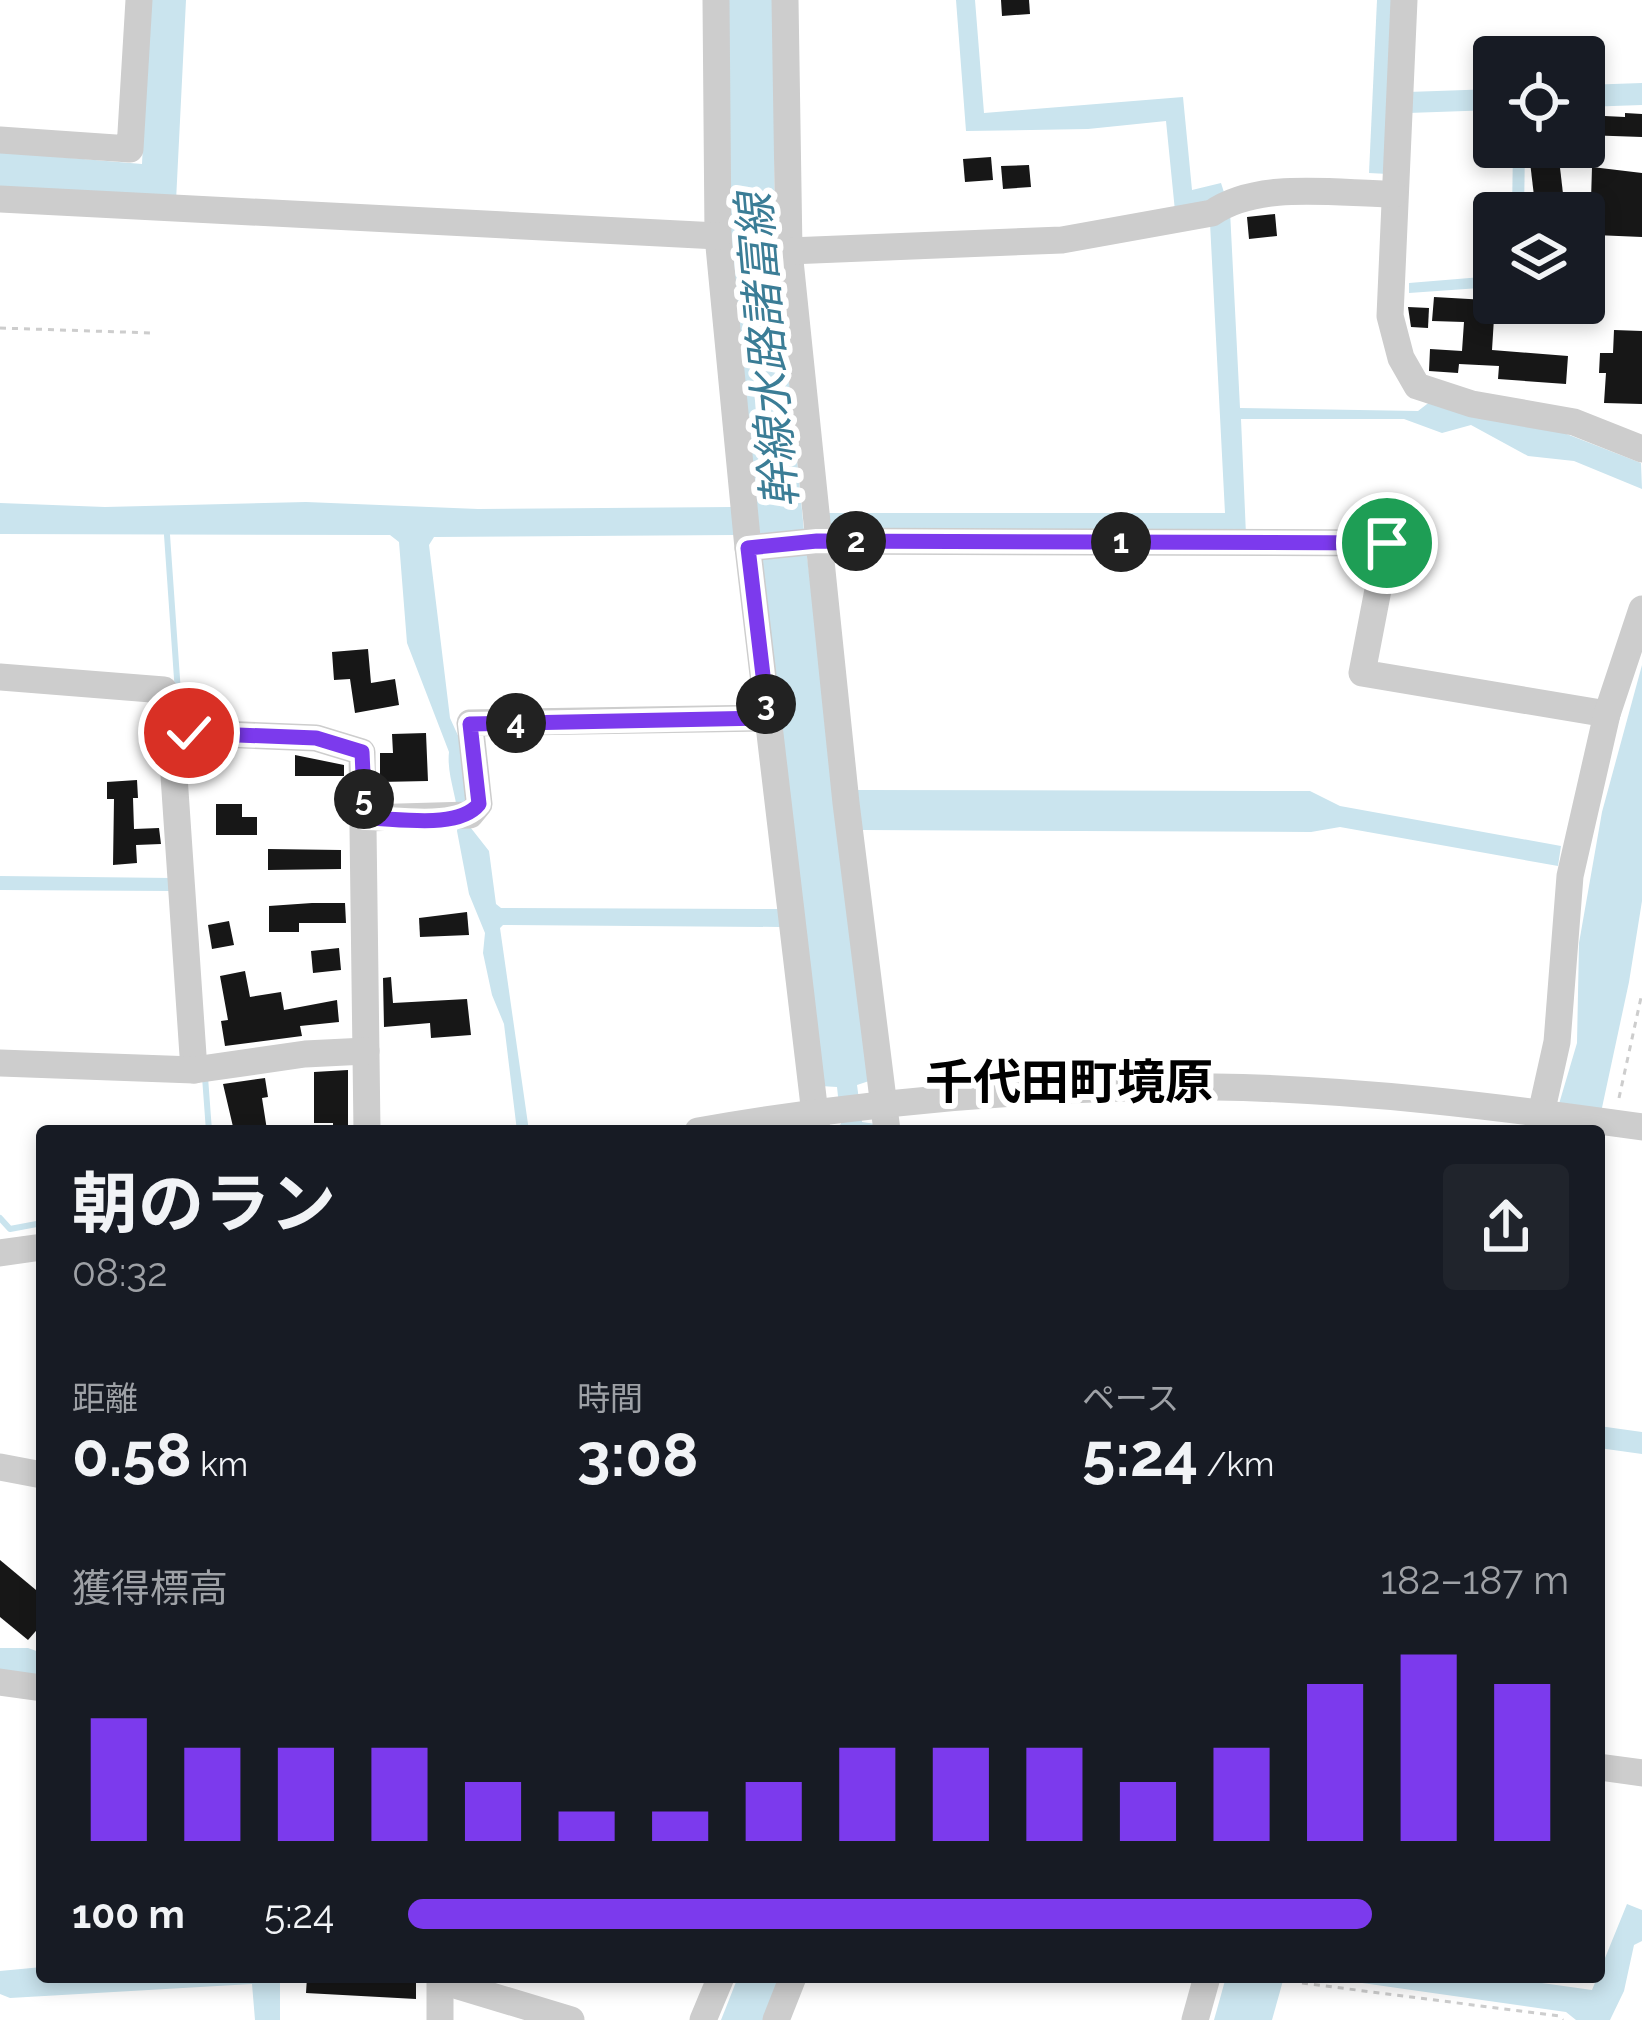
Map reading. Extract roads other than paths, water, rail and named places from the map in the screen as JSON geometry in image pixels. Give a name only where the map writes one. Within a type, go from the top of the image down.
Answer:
[{"type":"street","points":[[0,140],[130,149],[140,0]]},
{"type":"street","points":[[716,0],[718,236],[783,544],[847,812],[850,1115]]},
{"type":"street","points":[[785,0],[789,251],[783,544],[768,718],[815,1095],[850,1115]]},
{"type":"street","points":[[1404,0],[1390,316],[1402,358],[1417,386],[1472,404],[1574,422],[1642,449]]},
{"type":"street","points":[[789,251],[1062,240],[1282,194],[1394,194]]},
{"type":"street","points":[[0,199],[718,236]]},
{"type":"street","points":[[783,544],[1387,543],[1362,673],[1607,714]]},
{"type":"street","points":[[1539,1122],[1557,1042],[1570,876],[1607,714],[1642,609]]},
{"type":"street","points":[[0,677],[164,690],[180,732],[202,1069]]},
{"type":"street","points":[[365,818],[462,817],[479,804],[470,724],[768,718]]},
{"type":"street","points":[[180,732],[316,738],[362,752],[367,1125]]},
{"type":"street","points":[[0,1063],[202,1069],[305,1054],[366,1051]]},
{"type":"street","points":[[755,1125],[1061,1089],[1218,1087],[1391,1096],[1539,1122],[1642,1127]]},
{"type":"street","points":[[0,1253],[36,1248]]},
{"type":"street","points":[[0,1467],[36,1473]]},
{"type":"street","points":[[0,1682],[36,1687]]},
{"type":"street","points":[[1605,1768],[1642,1773]]},
{"type":"street","points":[[440,2020],[441,1983]]},
{"type":"street","points":[[454,1983],[571,2020]]},
{"type":"street","points":[[703,2020],[718,1983]]},
{"type":"street","points":[[776,2020],[791,1983]]},
{"type":"street","points":[[1195,2020],[1205,1983]]},
{"type":"water","points":[[150,0],[186,0],[176,201],[0,187],[0,152],[142,164]]},
{"type":"water","name":"幹線水路諸富線","points":[[725,0],[773,0],[775,231],[804,531],[872,1080],[857,1085],[862,1122],[876,1125],[839,1125],[837,1087],[820,1086],[726,240]]},
{"type":"water","points":[[956,0],[975,0],[984,113],[1183,97],[1192,190],[1221,183],[1230,211],[1240,408],[1418,411],[1431,401],[1541,424],[1641,463],[1642,489],[1574,461],[1528,456],[1471,425],[1442,433],[1404,419],[1241,419],[1246,535],[828,534],[828,513],[1225,513],[1210,223],[1175,211],[1166,121],[1088,129],[966,131]]},
{"type":"water","points":[[1377,0],[1396,0],[1388,174],[1369,173]]},
{"type":"water","points":[[1642,83],[1642,105],[1605,106],[1605,84]]},
{"type":"water","points":[[1473,90],[1473,111],[1408,113],[1408,92]]},
{"type":"water","points":[[1513,168],[1525,168],[1524,192],[1512,192]]},
{"type":"water","points":[[1473,278],[1473,288],[1409,293],[1409,283]]},
{"type":"water","points":[[306,502],[478,509],[733,507],[735,535],[434,537],[429,545],[450,718],[465,751],[467,823],[489,851],[496,904],[501,908],[780,909],[780,927],[503,925],[528,1125],[516,1125],[504,1024],[492,995],[483,953],[485,933],[469,894],[457,831],[449,752],[407,643],[399,542],[390,535],[0,534],[0,503],[105,507]]},
{"type":"water","points":[[1642,665],[1642,901],[1629,982],[1598,1125],[1553,1125],[1577,1043],[1579,943],[1602,812]]},
{"type":"water","points":[[856,790],[1310,791],[1340,806],[1561,846],[1558,866],[1340,827],[1311,832],[861,830]]},
{"type":"water","points":[[0,876],[172,878],[172,891],[0,890]]},
{"type":"water","points":[[1605,1427],[1642,1432],[1642,1454],[1605,1449]]},
{"type":"water","points":[[0,1648],[36,1651],[36,1677],[0,1671]]},
{"type":"water","points":[[1627,1904],[1642,1910],[1642,1941],[1634,1945],[1624,1991],[1610,2020],[1576,2020],[1566,2012],[1362,1983],[1542,1983],[1592,1990],[1595,1983],[1605,1983],[1605,1958]]},
{"type":"water","points":[[36,1968],[36,1983],[280,1983],[280,2020],[255,2020],[252,1984],[10,1998],[0,1994],[0,1971]]},
{"type":"water","points":[[736,1983],[782,1983],[767,2020],[721,2020]]},
{"type":"water","points":[[1224,1983],[1282,1983],[1272,2020],[1214,2020]]},
{"type":"waterway","points":[[167,535],[178,693]]},
{"type":"waterway","points":[[205,1077],[209,1125]]},
{"type":"waterway","points":[[0,1218],[10,1229],[36,1224]]},
{"type":"district","name":"千代田町境原","points":[[1069,1082]]}]
